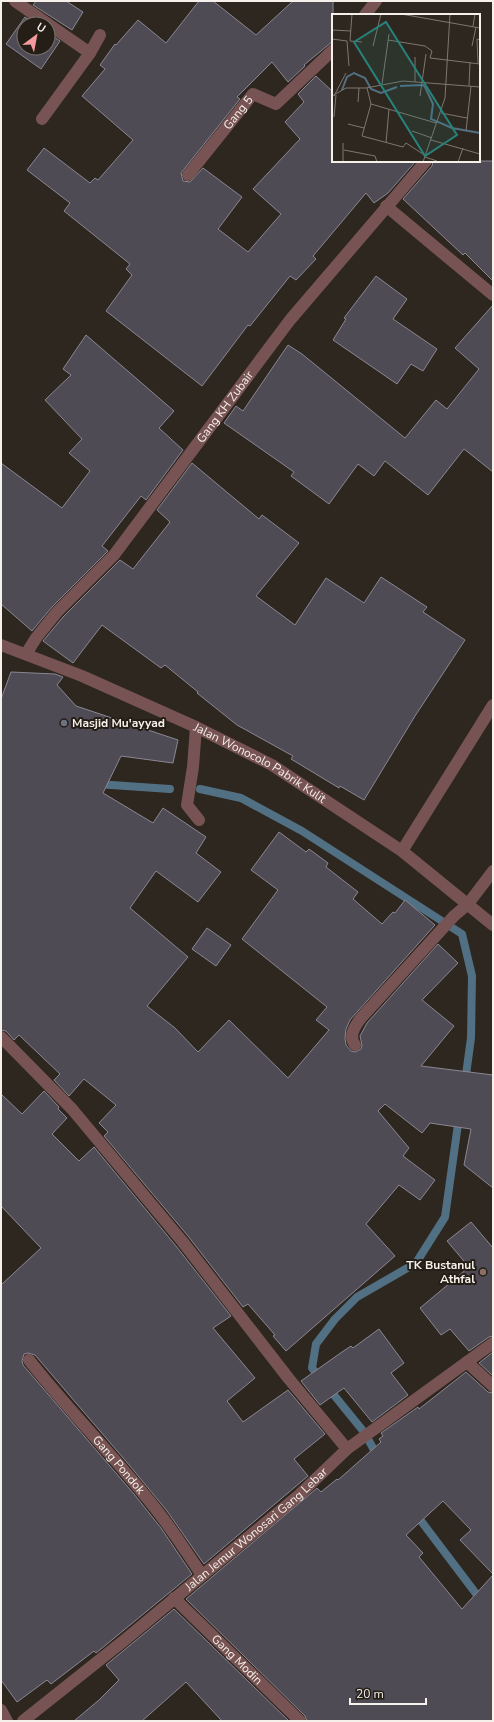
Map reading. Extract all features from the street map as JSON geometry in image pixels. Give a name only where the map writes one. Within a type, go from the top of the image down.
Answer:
[{"type":"street","points":[[15,1],[37,16]]},
{"type":"street","points":[[366,14],[376,1]]},
{"type":"street","points":[[56,30],[90,53]]},
{"type":"street","points":[[42,119],[90,53],[100,35]]},
{"type":"street","name":"Gang 5","points":[[188,175],[253,94],[276,104],[332,51]]},
{"type":"street","name":"Gang KH Zubair","points":[[26,654],[36,638],[57,612],[114,555],[290,320],[425,162]]},
{"type":"street","points":[[386,206],[493,294]]},
{"type":"street","name":"Jalan Wonocolo Pabrik Kulit","points":[[1,645],[82,676],[196,727],[272,765],[402,851],[493,924]]},
{"type":"street","points":[[402,851],[493,705]]},
{"type":"street","points":[[196,727],[193,767],[187,805],[199,820]]},
{"type":"street","points":[[355,1045],[352,1038],[352,1032],[358,1022],[454,916],[468,904],[493,871]]},
{"type":"street","points":[[1,1037],[48,1083],[77,1115],[182,1241],[289,1379],[352,1446]]},
{"type":"street","name":"Jalan Jemur Wonosari Gang Lebar","points":[[23,1721],[298,1495],[352,1446],[493,1343]]},
{"type":"street","name":"Gang Pondok","points":[[28,1360],[155,1508],[202,1575]]},
{"type":"street","points":[[467,1362],[493,1386]]},
{"type":"street","name":"Gang Modin","points":[[174,1598],[300,1721]]},
{"type":"street","points":[[1,1710],[7,1721]]},
{"type":"building","points":[[36,1],[66,1],[83,12],[72,30],[56,20],[56,16],[50,16],[33,5]]},
{"type":"building","points":[[199,1],[213,1],[256,35],[293,1],[333,1],[332,42],[304,65],[305,66],[288,82],[272,62],[237,97],[240,99],[181,173],[183,181],[190,182],[203,168],[242,197],[218,229],[248,252],[281,214],[253,189],[300,139],[285,122],[304,102],[298,94],[316,76],[332,91],[332,162],[415,162],[388,193],[374,203],[366,193],[313,256],[316,259],[296,280],[290,276],[250,326],[248,325],[202,386],[106,311],[132,275],[126,269],[130,264],[64,211],[70,203],[27,170],[44,148],[90,183],[95,178],[98,180],[133,140],[82,96],[105,69],[100,65],[115,44],[116,45],[138,20],[166,43]]},
{"type":"building","points":[[16,30],[16,51],[6,44]]},
{"type":"building","points":[[56,38],[60,41],[56,47]]},
{"type":"building","points":[[23,56],[50,56],[41,69]]},
{"type":"building","points":[[493,161],[493,281],[465,253],[463,255],[403,199],[432,166],[433,162]]},
{"type":"building","points":[[376,276],[407,299],[393,319],[437,349],[423,371],[411,364],[397,384],[333,340],[346,319],[344,318]]},
{"type":"building","points":[[493,305],[493,472],[464,449],[428,495],[385,461],[374,476],[358,464],[329,504],[291,476],[294,472],[224,423],[236,406],[243,411],[288,345],[302,354],[405,438],[436,400],[447,409],[479,369],[455,348]]},
{"type":"building","points":[[86,335],[174,411],[159,428],[183,450],[146,500],[141,496],[102,546],[108,551],[52,607],[32,631],[1,604],[1,463],[62,508],[90,471],[69,453],[82,439],[45,400],[71,375],[63,369]]},
{"type":"building","points":[[192,463],[259,519],[262,515],[299,543],[256,596],[295,625],[326,578],[364,603],[381,577],[427,607],[423,612],[465,640],[415,716],[364,800],[340,786],[339,788],[291,759],[293,756],[237,725],[165,665],[161,668],[102,625],[73,663],[43,641],[63,617],[120,560],[133,569],[170,522],[157,510]]},
{"type":"building","points":[[11,672],[55,674],[63,677],[57,685],[76,706],[178,740],[173,763],[121,756],[103,793],[153,823],[163,808],[206,837],[196,853],[221,872],[198,902],[156,871],[130,908],[188,957],[147,1006],[175,1028],[198,1052],[229,1020],[288,1078],[329,1030],[316,1020],[327,1007],[242,939],[278,890],[251,870],[279,832],[306,852],[309,849],[328,863],[326,867],[358,892],[353,899],[382,924],[393,912],[395,913],[405,900],[435,925],[350,1020],[346,1029],[345,1038],[346,1045],[351,1051],[355,1052],[361,1049],[362,1045],[360,1036],[367,1023],[438,944],[458,963],[422,1000],[454,1026],[421,1066],[493,1075],[493,1188],[464,1165],[471,1129],[430,1123],[422,1133],[385,1104],[378,1111],[409,1148],[403,1156],[435,1180],[420,1200],[399,1185],[366,1224],[395,1256],[286,1351],[273,1336],[275,1335],[248,1304],[243,1307],[188,1236],[104,1136],[108,1132],[99,1123],[116,1105],[84,1079],[69,1096],[54,1080],[60,1074],[19,1035],[14,1040],[6,1031],[1,1030],[1,699]]},
{"type":"building","points":[[207,928],[231,945],[216,966],[192,949]]},
{"type":"building","points":[[44,1091],[67,1118],[52,1134],[79,1161],[94,1147],[176,1246],[231,1316],[213,1328],[255,1378],[227,1401],[243,1422],[288,1390],[325,1434],[294,1459],[308,1476],[204,1564],[167,1511],[35,1355],[28,1353],[24,1354],[22,1361],[23,1365],[134,1494],[161,1528],[192,1574],[96,1653],[94,1651],[51,1684],[47,1680],[17,1702],[1,1680],[1,1285],[41,1248],[1,1206],[1,1094],[22,1114]]},
{"type":"building","points":[[471,1222],[493,1248],[493,1336],[489,1337],[469,1351],[450,1329],[441,1335],[420,1308],[469,1267],[447,1241]]},
{"type":"building","points":[[379,1329],[404,1363],[391,1373],[408,1395],[372,1422],[344,1388],[320,1405],[301,1381],[351,1346],[353,1348]]},
{"type":"building","points":[[493,1352],[493,1376],[479,1363]]},
{"type":"building","points":[[466,1372],[488,1392],[493,1393],[493,1574],[460,1540],[471,1530],[443,1501],[406,1535],[423,1553],[419,1557],[462,1609],[493,1575],[493,1721],[307,1721],[305,1716],[186,1599],[317,1488],[321,1492],[337,1479],[338,1480],[381,1442],[379,1439],[383,1436],[381,1433],[418,1407],[419,1409]]},
{"type":"building","points":[[174,1609],[289,1721],[222,1721],[186,1682],[142,1721],[74,1721],[99,1700],[119,1680],[106,1665]]},
{"type":"waterway","points":[[97,784],[170,789]]},
{"type":"waterway","points":[[200,789],[241,798],[302,831],[462,934],[472,976],[471,1038],[465,1082]]},
{"type":"waterway","points":[[378,1457],[364,1432],[312,1368],[316,1344],[335,1319],[357,1297],[416,1263],[445,1217],[459,1117]]},
{"type":"waterway","points":[[415,1513],[493,1616]]},
{"type":"place","name":"Masjid Mu'ayyad","points":[[64,723]]},
{"type":"place","name":"TK Bustanul Athfal","points":[[483,1272]]}]
